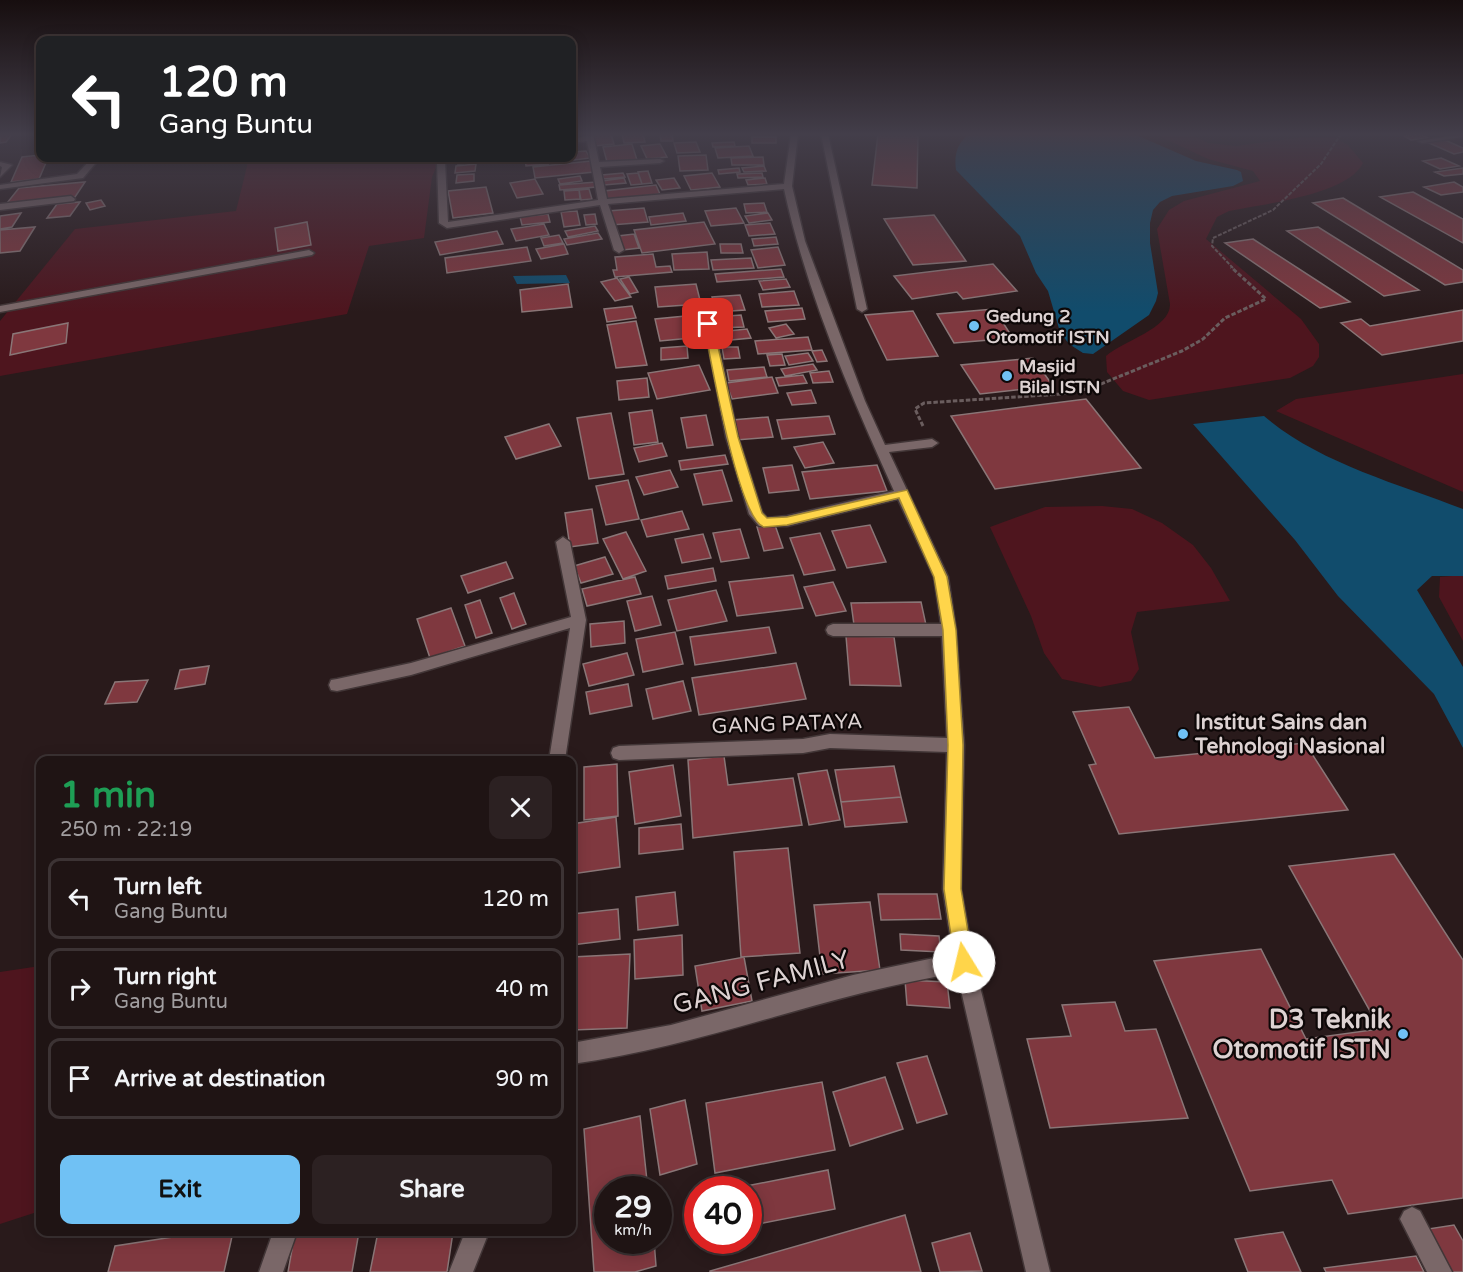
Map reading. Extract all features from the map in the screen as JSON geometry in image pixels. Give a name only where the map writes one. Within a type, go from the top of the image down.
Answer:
[{"type":"street","points":[[442,193],[442,223],[447,225],[603,202],[703,193]]},
{"type":"street","points":[[601,193],[619,250]]},
{"type":"street","points":[[790,193],[800,241],[859,401],[940,577],[949,630],[956,745],[952,889],[964,962],[1038,1272]]},
{"type":"street","points":[[837,193],[862,309]]},
{"type":"street","points":[[0,207],[71,199]]},
{"type":"street","points":[[0,309],[309,254]]},
{"type":"street","points":[[708,324],[732,437],[756,514],[764,523],[787,521],[903,493]]},
{"type":"street","points":[[882,449],[932,443]]},
{"type":"street","points":[[558,756],[579,620],[563,543]]},
{"type":"street","points":[[337,685],[411,669],[579,620]]},
{"type":"street","points":[[833,630],[949,630]]},
{"type":"street","name":"GANG PATAYA","points":[[619,753],[803,746],[830,741],[956,745]]},
{"type":"street","name":"GANG FAMILY","points":[[576,1053],[670,1035],[928,966],[964,962]]},
{"type":"street","points":[[1412,1219],[1440,1272]]},
{"type":"street","points":[[272,1272],[284,1236]]},
{"type":"street","points":[[461,1272],[475,1236]]},
{"type":"path","points":[[932,443],[915,409],[919,405],[1062,394],[1091,388],[1182,351],[1203,339],[1224,318],[1266,299],[1219,256],[1212,246],[1213,238],[1273,210],[1290,193]]},
{"type":"shaded area","points":[[240,193],[430,193],[424,238],[369,246],[347,314],[0,376],[0,321],[75,229],[236,211]]},
{"type":"shaded area","points":[[1213,193],[1312,193],[1229,211],[1217,217],[1206,239],[1301,319],[1319,344],[1319,357],[1313,366],[1290,378],[1149,400],[1123,391],[1107,372],[1106,356],[1155,327],[1168,313],[1170,304],[1157,229],[1169,210],[1184,201]]},
{"type":"shaded area","points":[[1463,374],[1463,492],[1276,411],[1296,399]]},
{"type":"shaded area","points":[[1102,506],[1132,509],[1162,523],[1193,545],[1211,568],[1230,601],[1137,612],[1131,632],[1139,669],[1131,681],[1100,687],[1062,679],[1044,653],[1031,616],[990,527],[1045,507]]},
{"type":"shaded area","points":[[1463,575],[1463,641],[1439,597],[1440,577]]},
{"type":"shaded area","points":[[36,967],[36,1212],[0,1224],[0,972]]},
{"type":"water","points":[[979,193],[1188,193],[1172,196],[1160,202],[1153,210],[1150,223],[1150,243],[1158,293],[1149,315],[1093,354],[1083,353],[1069,344],[1060,332],[1048,291],[1036,273],[1020,236]]},
{"type":"water","points":[[566,275],[570,283],[517,284],[513,276]]},
{"type":"water","points":[[1264,416],[1309,447],[1333,459],[1385,481],[1463,509],[1463,576],[1432,576],[1417,590],[1463,667],[1463,748],[1434,694],[1338,596],[1295,540],[1193,424]]},
{"type":"building","points":[[15,193],[77,193],[75,197],[7,203]]},
{"type":"building","points":[[448,193],[488,193],[493,213],[453,218]]},
{"type":"building","points":[[515,193],[543,194],[517,198]]},
{"type":"building","points":[[564,193],[579,193],[580,199],[565,200]]},
{"type":"building","points":[[580,193],[590,193],[592,199],[581,200]]},
{"type":"building","points":[[605,193],[660,194],[607,200]]},
{"type":"building","points":[[1416,193],[1463,219],[1463,243],[1380,197]]},
{"type":"building","points":[[1343,198],[1463,270],[1463,282],[1445,285],[1313,203]]},
{"type":"building","points":[[101,200],[105,206],[90,210],[86,203]]},
{"type":"building","points":[[80,202],[70,216],[47,218],[57,204]]},
{"type":"building","points":[[764,203],[767,212],[746,213],[744,204]]},
{"type":"building","points":[[644,208],[648,222],[611,225],[608,211]]},
{"type":"building","points":[[736,208],[744,223],[711,226],[705,211]]},
{"type":"building","points":[[577,211],[580,225],[564,227],[561,212]]},
{"type":"building","points":[[21,213],[12,227],[0,229],[0,216]]},
{"type":"building","points":[[683,213],[686,221],[651,225],[649,217]]},
{"type":"building","points":[[768,213],[772,220],[749,223],[745,216]]},
{"type":"building","points":[[548,214],[550,222],[522,225],[520,217]]},
{"type":"building","points":[[595,214],[597,224],[586,225],[584,215]]},
{"type":"building","points":[[934,215],[966,261],[913,265],[884,219]]},
{"type":"building","points":[[307,222],[311,245],[278,251],[275,228]]},
{"type":"building","points":[[704,222],[715,244],[642,253],[634,230]]},
{"type":"building","points":[[770,223],[775,234],[749,236],[745,225]]},
{"type":"building","points":[[544,224],[549,235],[516,241],[511,229]]},
{"type":"building","points":[[595,226],[598,231],[568,237],[565,231]]},
{"type":"building","points":[[35,227],[20,251],[0,253],[0,230]]},
{"type":"building","points":[[1318,227],[1419,290],[1384,296],[1287,231]]},
{"type":"building","points":[[497,231],[503,244],[440,255],[435,242]]},
{"type":"building","points":[[598,233],[602,239],[567,245],[564,239]]},
{"type":"building","points":[[634,234],[639,248],[623,250],[618,236]]},
{"type":"building","points":[[559,235],[563,243],[544,246],[541,238]]},
{"type":"building","points":[[776,237],[778,244],[754,246],[752,239]]},
{"type":"building","points":[[1253,239],[1350,302],[1320,308],[1225,243]]},
{"type":"building","points":[[564,244],[568,254],[541,259],[536,249]]},
{"type":"building","points":[[720,244],[741,244],[743,253],[721,253]]},
{"type":"building","points":[[527,247],[531,261],[447,273],[445,258]]},
{"type":"building","points":[[778,247],[785,265],[758,268],[751,250]]},
{"type":"building","points":[[707,252],[709,269],[674,270],[672,254]]},
{"type":"building","points":[[653,254],[656,267],[670,266],[672,272],[615,277],[613,270],[617,270],[615,257]]},
{"type":"building","points":[[751,258],[754,268],[713,270],[711,260]]},
{"type":"building","points":[[993,264],[1017,291],[963,299],[957,292],[912,299],[894,276]]},
{"type":"building","points":[[781,269],[784,277],[717,282],[715,274]]},
{"type":"building","points":[[629,277],[638,292],[630,294],[620,279]]},
{"type":"building","points":[[617,278],[631,297],[615,301],[601,282]]},
{"type":"building","points":[[786,279],[790,287],[763,290],[759,281]]},
{"type":"building","points":[[568,284],[572,307],[522,312],[520,290]]},
{"type":"building","points":[[696,284],[701,304],[658,307],[655,287]]},
{"type":"building","points":[[794,291],[799,305],[762,307],[759,294]]},
{"type":"building","points":[[740,295],[745,310],[716,312],[712,297]]},
{"type":"building","points":[[632,306],[636,318],[607,322],[604,309]]},
{"type":"building","points":[[802,308],[805,319],[768,322],[765,311]]},
{"type":"building","name":"Gedung 2 Otomotif ISTN","points":[[994,309],[1013,338],[954,343],[937,314]]},
{"type":"building","points":[[1463,310],[1463,341],[1382,355],[1341,323],[1361,319],[1370,326]]},
{"type":"building","points":[[913,311],[938,356],[887,360],[865,315]]},
{"type":"building","points":[[741,315],[744,327],[716,328],[714,317]]},
{"type":"building","points":[[685,316],[691,338],[660,341],[655,319]]},
{"type":"building","points":[[636,321],[647,365],[616,368],[607,325]]},
{"type":"building","points":[[68,323],[66,343],[10,355],[13,334]]},
{"type":"building","points":[[786,324],[794,334],[776,338],[769,328]]},
{"type":"building","points":[[747,329],[751,338],[721,341],[718,332]]},
{"type":"building","points":[[808,337],[812,350],[758,354],[755,341]]},
{"type":"building","points":[[687,346],[688,358],[661,360],[661,348]]},
{"type":"building","points":[[722,347],[738,347],[740,358],[724,359]]},
{"type":"building","points":[[822,350],[827,361],[817,362],[812,351]]},
{"type":"building","points":[[808,353],[813,361],[789,365],[785,356]]},
{"type":"building","points":[[782,354],[785,365],[770,366],[767,355]]},
{"type":"building","name":"Masjid Bilal ISTN","points":[[1033,358],[1053,386],[980,394],[961,365]]},
{"type":"building","points":[[813,364],[817,370],[785,376],[781,369]]},
{"type":"building","points":[[699,365],[710,390],[657,399],[648,373]]},
{"type":"building","points":[[764,367],[767,377],[729,381],[727,370]]},
{"type":"building","points":[[829,371],[833,382],[813,383],[810,373]]},
{"type":"building","points":[[803,375],[807,383],[779,386],[776,378]]},
{"type":"building","points":[[772,377],[778,393],[732,399],[726,383]]},
{"type":"building","points":[[647,378],[649,397],[619,400],[617,381]]},
{"type":"building","points":[[811,390],[816,403],[792,405],[787,393]]},
{"type":"building","points":[[1086,399],[1141,468],[995,489],[951,416]]},
{"type":"building","points":[[652,410],[658,442],[634,445],[629,413]]},
{"type":"building","points":[[611,413],[624,474],[589,479],[577,418]]},
{"type":"building","points":[[706,415],[713,445],[687,448],[681,418]]},
{"type":"building","points":[[829,416],[835,434],[782,439],[777,420]]},
{"type":"building","points":[[768,417],[773,437],[736,440],[732,420]]},
{"type":"building","points":[[549,424],[561,446],[516,459],[505,437]]},
{"type":"building","points":[[823,442],[834,463],[805,468],[794,447]]},
{"type":"building","points":[[662,443],[667,456],[639,462],[634,448]]},
{"type":"building","points":[[725,455],[728,464],[681,470],[679,461]]},
{"type":"building","points":[[792,465],[799,490],[769,493],[763,468]]},
{"type":"building","points":[[877,465],[887,491],[810,499],[802,472]]},
{"type":"building","points":[[670,470],[678,487],[644,495],[636,477]]},
{"type":"building","points":[[722,470],[732,501],[703,505],[694,474]]},
{"type":"building","points":[[628,480],[639,519],[606,525],[596,486]]},
{"type":"building","points":[[592,509],[598,543],[570,547],[565,513]]},
{"type":"building","points":[[682,511],[689,529],[647,537],[641,520]]},
{"type":"building","points":[[775,525],[783,548],[764,551],[757,527]]},
{"type":"building","points":[[870,525],[886,562],[847,568],[832,531]]},
{"type":"building","points":[[740,529],[749,558],[721,562],[713,533]]},
{"type":"building","points":[[626,532],[646,571],[623,579],[603,539]]},
{"type":"building","points":[[820,533],[835,570],[804,575],[790,538]]},
{"type":"building","points":[[703,534],[711,558],[682,563],[675,539]]},
{"type":"building","points":[[605,557],[613,574],[581,583],[574,566]]},
{"type":"building","points":[[506,562],[513,578],[468,593],[461,576]]},
{"type":"building","points":[[713,568],[716,581],[668,589],[665,576]]},
{"type":"building","points":[[793,575],[803,608],[737,616],[729,582]]},
{"type":"building","points":[[635,577],[641,594],[587,606],[582,589]]},
{"type":"building","points":[[833,582],[846,611],[816,616],[804,587]]},
{"type":"building","points":[[716,590],[727,621],[677,631],[668,600]]},
{"type":"building","points":[[514,593],[526,624],[512,629],[500,598]]},
{"type":"building","points":[[652,596],[661,625],[635,631],[627,601]]},
{"type":"building","points":[[480,600],[492,633],[476,638],[465,605]]},
{"type":"building","points":[[921,602],[926,625],[854,625],[851,603]]},
{"type":"building","points":[[451,608],[465,646],[430,658],[417,619]]},
{"type":"building","points":[[624,621],[625,643],[591,647],[590,624]]},
{"type":"building","points":[[769,627],[776,653],[695,665],[690,637]]},
{"type":"building","points":[[675,632],[683,664],[643,672],[636,639]]},
{"type":"building","points":[[846,636],[894,637],[901,686],[850,685]]},
{"type":"building","points":[[627,653],[634,675],[589,686],[583,664]]},
{"type":"building","points":[[796,663],[806,699],[699,715],[692,678]]},
{"type":"building","points":[[209,666],[205,684],[175,689],[180,670]]},
{"type":"building","points":[[148,680],[137,702],[105,704],[115,682]]},
{"type":"building","points":[[683,681],[691,711],[653,719],[646,689]]},
{"type":"building","points":[[628,684],[632,706],[590,714],[586,692]]},
{"type":"building","points":[[1129,707],[1155,758],[1305,743],[1348,810],[1119,834],[1089,765],[1096,764],[1073,712]]},
{"type":"building","points":[[724,756],[728,785],[793,778],[802,825],[693,838],[688,760]]},
{"type":"building","points":[[617,764],[618,816],[584,820],[584,767]]},
{"type":"building","points":[[673,765],[681,816],[635,824],[629,772]]},
{"type":"building","points":[[894,766],[901,797],[841,802],[835,770]]},
{"type":"building","points":[[827,770],[840,820],[809,825],[798,774]]},
{"type":"building","points":[[901,797],[907,822],[845,827],[841,802]]},
{"type":"building","points":[[616,817],[620,867],[576,873],[576,823]]},
{"type":"building","points":[[681,824],[683,849],[639,854],[639,828]]},
{"type":"building","points":[[788,848],[800,953],[741,957],[734,852]]},
{"type":"building","name":"D3 Teknik Otomotif ISTN","points":[[1394,854],[1463,960],[1463,1198],[1348,1214],[1332,1180],[1250,1191],[1154,961],[1261,949],[1306,1039],[1380,1029],[1289,866]]},
{"type":"building","points":[[675,892],[678,925],[638,930],[636,897]]},
{"type":"building","points":[[878,894],[937,894],[941,919],[881,920]]},
{"type":"building","points":[[870,902],[880,970],[822,974],[814,905]]},
{"type":"building","points":[[618,909],[620,939],[576,944],[576,914]]},
{"type":"building","points":[[900,934],[939,936],[941,952],[901,950]]},
{"type":"building","points":[[682,935],[683,975],[635,979],[634,940]]},
{"type":"building","points":[[630,954],[627,1028],[576,1030],[576,957]]},
{"type":"building","points":[[744,957],[752,1001],[702,1011],[695,966]]},
{"type":"building","points":[[905,980],[947,982],[950,1008],[907,1005]]},
{"type":"building","points":[[1115,1002],[1125,1031],[1156,1029],[1188,1118],[1050,1128],[1027,1039],[1071,1036],[1062,1005]]},
{"type":"building","points":[[927,1056],[947,1114],[917,1123],[897,1063]]},
{"type":"building","points":[[885,1077],[903,1129],[850,1146],[833,1092]]},
{"type":"building","points":[[822,1082],[835,1150],[715,1173],[706,1103]]},
{"type":"building","points":[[685,1100],[697,1164],[660,1175],[650,1109]]},
{"type":"building","points":[[640,1116],[646,1176],[594,1176],[594,1254],[655,1254],[656,1266],[635,1272],[594,1272],[584,1129]]},
{"type":"building","points":[[828,1170],[835,1209],[762,1223],[762,1183]]},
{"type":"building","points":[[905,1215],[921,1272],[710,1272],[710,1271]]},
{"type":"building","points":[[1454,1225],[1463,1241],[1463,1272],[1452,1272],[1428,1229]]},
{"type":"building","points":[[1283,1232],[1301,1272],[1248,1272],[1235,1239]]},
{"type":"building","points":[[970,1233],[982,1271],[940,1272],[932,1243]]},
{"type":"building","points":[[179,1236],[232,1236],[224,1272],[108,1272],[115,1246]]},
{"type":"building","points":[[294,1236],[358,1236],[352,1272],[288,1272]]},
{"type":"building","points":[[377,1236],[452,1236],[447,1272],[370,1272]]},
{"type":"building","points":[[1416,1256],[1424,1272],[1326,1272],[1324,1268]]},
{"type":"place","name":"Gedung 2 Otomotif ISTN","points":[[974,326]]},
{"type":"place","name":"Masjid Bilal ISTN","points":[[1007,376]]},
{"type":"place","name":"Institut Sains dan Tehnologi Nasional","points":[[1183,734]]},
{"type":"place","name":"D3 Teknik Otomotif ISTN","points":[[1403,1034]]},
{"type":"route","points":[[708,324],[732,437],[756,514],[764,523],[787,521],[903,493],[925,539],[940,577],[949,630],[956,745],[952,889],[964,962]]}]
